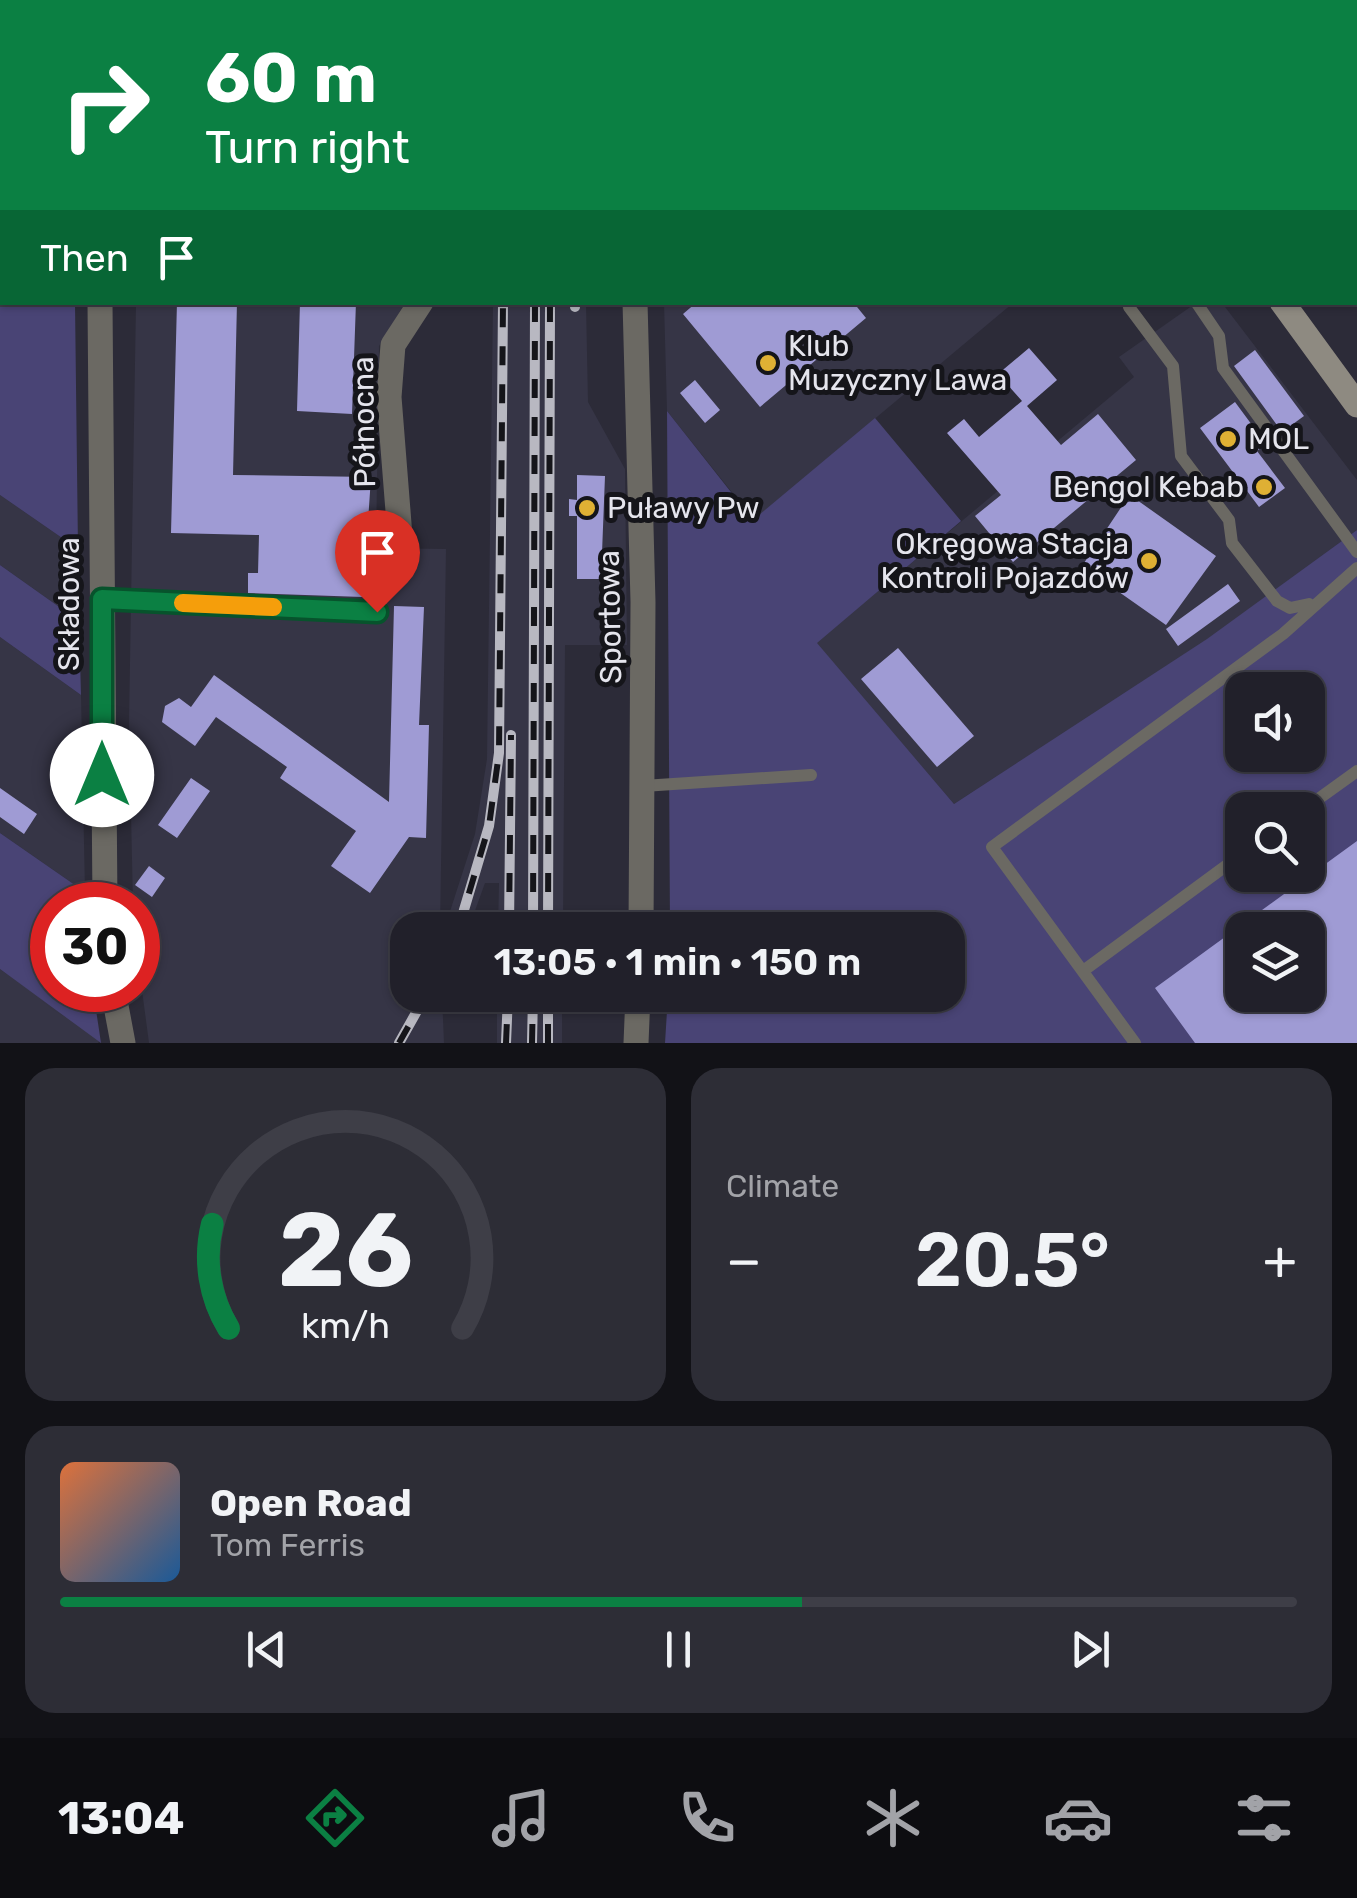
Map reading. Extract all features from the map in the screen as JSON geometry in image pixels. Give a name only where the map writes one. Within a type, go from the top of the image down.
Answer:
[{"type":"main road","points":[[1284,305],[1357,405]]},
{"type":"street","name":"Składowa","points":[[100,305],[105,882]]},
{"type":"street","name":"Północna","points":[[401,549],[390,397],[393,345],[419,305]]},
{"type":"street","name":"Sportowa","points":[[635,305],[644,602],[641,912]]},
{"type":"street","points":[[117,1012],[123,1043]]},
{"type":"street","points":[[636,1043],[637,1012]]},
{"type":"lane","points":[[1132,305],[1173,366],[1181,456],[1229,520],[1232,543],[1278,601],[1290,608],[1312,604]]},
{"type":"lane","points":[[1198,305],[1219,336],[1223,368],[1357,552]]},
{"type":"lane","points":[[102,599],[377,612],[401,549]]},
{"type":"lane","points":[[1135,1043],[992,847],[1282,634],[1357,568]]},
{"type":"lane","points":[[1325,794],[1357,770]]},
{"type":"lane","points":[[643,786],[811,776]]},
{"type":"lane","points":[[1083,971],[1225,867]]},
{"type":"shaded area","points":[[0,305],[75,305],[78,549],[0,495]]},
{"type":"shaded area","points":[[136,305],[404,305],[379,346],[376,548],[446,549],[440,912],[390,912],[390,1012],[443,1012],[444,1043],[149,1043],[145,1012],[160,1012],[160,882],[132,882],[129,723]]},
{"type":"shaded area","points":[[493,305],[586,305],[588,402],[625,469],[627,645],[565,645],[563,912],[498,912],[499,883],[485,883],[475,912],[450,912],[475,834],[487,759]]},
{"type":"shaded area","points":[[664,305],[1011,305],[754,520],[667,411]]},
{"type":"shaded area","points":[[1193,305],[1224,305],[1357,480],[1357,530],[1208,639],[954,804],[816,643],[1134,377],[1119,357]]},
{"type":"shaded area","points":[[667,411],[753,520],[875,418],[961,521],[817,643],[954,804],[1207,639],[1357,530],[1357,1043],[665,1043],[667,1012],[965,1012],[965,912],[670,912]]},
{"type":"shaded area","points":[[0,495],[78,549],[79,621],[0,565]]},
{"type":"shaded area","points":[[0,565],[79,621],[81,695],[0,637]]},
{"type":"shaded area","points":[[0,637],[81,695],[85,882],[71,882],[0,833]]},
{"type":"shaded area","points":[[0,833],[71,882],[30,882],[30,991],[0,969]]},
{"type":"shaded area","points":[[0,969],[30,990],[30,1012],[61,1012],[100,1040],[98,1043],[0,1043]]},
{"type":"shaded area","points":[[59,1012],[96,1012],[101,1043]]},
{"type":"shaded area","points":[[497,1012],[562,1012],[562,1043],[497,1043]]},
{"type":"building","points":[[177,305],[237,305],[233,475],[371,477],[363,597],[248,593],[248,573],[258,573],[259,535],[171,533]]},
{"type":"building","points":[[300,305],[356,305],[352,414],[297,411]]},
{"type":"building","name":"Klub Muzyczny Lawa","points":[[694,305],[855,305],[866,318],[760,407],[683,314]]},
{"type":"building","points":[[1029,348],[1057,380],[1027,406],[1061,445],[1098,414],[1136,460],[1013,562],[975,516],[1001,495],[947,433],[964,419],[979,437],[1022,401],[998,374]]},
{"type":"building","points":[[1255,350],[1304,416],[1282,432],[1234,366]]},
{"type":"building","points":[[695,380],[720,410],[705,423],[680,393]]},
{"type":"building","points":[[1235,402],[1266,444],[1257,451],[1285,488],[1259,507],[1200,428]]},
{"type":"building","points":[[577,475],[605,476],[601,579],[577,579],[577,516],[569,516],[569,499],[577,500]]},
{"type":"building","name":"Okręgowa Stacja Kontroli Pojazdów","points":[[1137,500],[1216,556],[1166,625],[1082,566],[1124,503]]},
{"type":"building","points":[[1228,584],[1240,601],[1178,646],[1166,629]]},
{"type":"building","points":[[394,606],[424,607],[419,725],[429,725],[426,838],[409,837],[370,893],[331,866],[356,831],[280,778],[287,767],[216,717],[195,746],[162,722],[165,706],[179,698],[191,707],[214,675],[389,802]]},
{"type":"building","points":[[898,648],[974,736],[937,767],[861,679]]},
{"type":"building","points":[[191,778],[210,791],[177,838],[158,825]]},
{"type":"building","points":[[0,788],[37,814],[24,834],[0,817]]},
{"type":"building","points":[[1357,841],[1357,1043],[1195,1043],[1155,988],[1225,937],[1225,1012],[1325,1012],[1325,912],[1259,912],[1287,892],[1325,892],[1325,864]]},
{"type":"building","points":[[149,866],[165,878],[160,885],[160,882],[137,882]]},
{"type":"railway","points":[[463,912],[489,826],[499,753],[503,305]]},
{"type":"railway","points":[[533,912],[535,305]]},
{"type":"railway","points":[[548,912],[550,305]]},
{"type":"railway","points":[[509,912],[511,735]]},
{"type":"railway","points":[[399,1043],[416,1012]]},
{"type":"railway","points":[[506,1043],[507,1012]]},
{"type":"railway","points":[[532,1043],[533,1012]]},
{"type":"railway","points":[[548,1012],[548,1043]]},
{"type":"slow traffic","points":[[183,603],[273,607]]},
{"type":"place","name":"Klub Muzyczny Lawa","points":[[768,363]]},
{"type":"place","name":"MOL","points":[[1228,439]]},
{"type":"place","name":"Bengol Kebab","points":[[1264,487]]},
{"type":"place","name":"Puławy Pw","points":[[587,508]]},
{"type":"place","name":"Okręgowa Stacja Kontroli Pojazdów","points":[[1149,561]]},
{"type":"route","points":[[102,775],[102,599],[377,612]]}]
